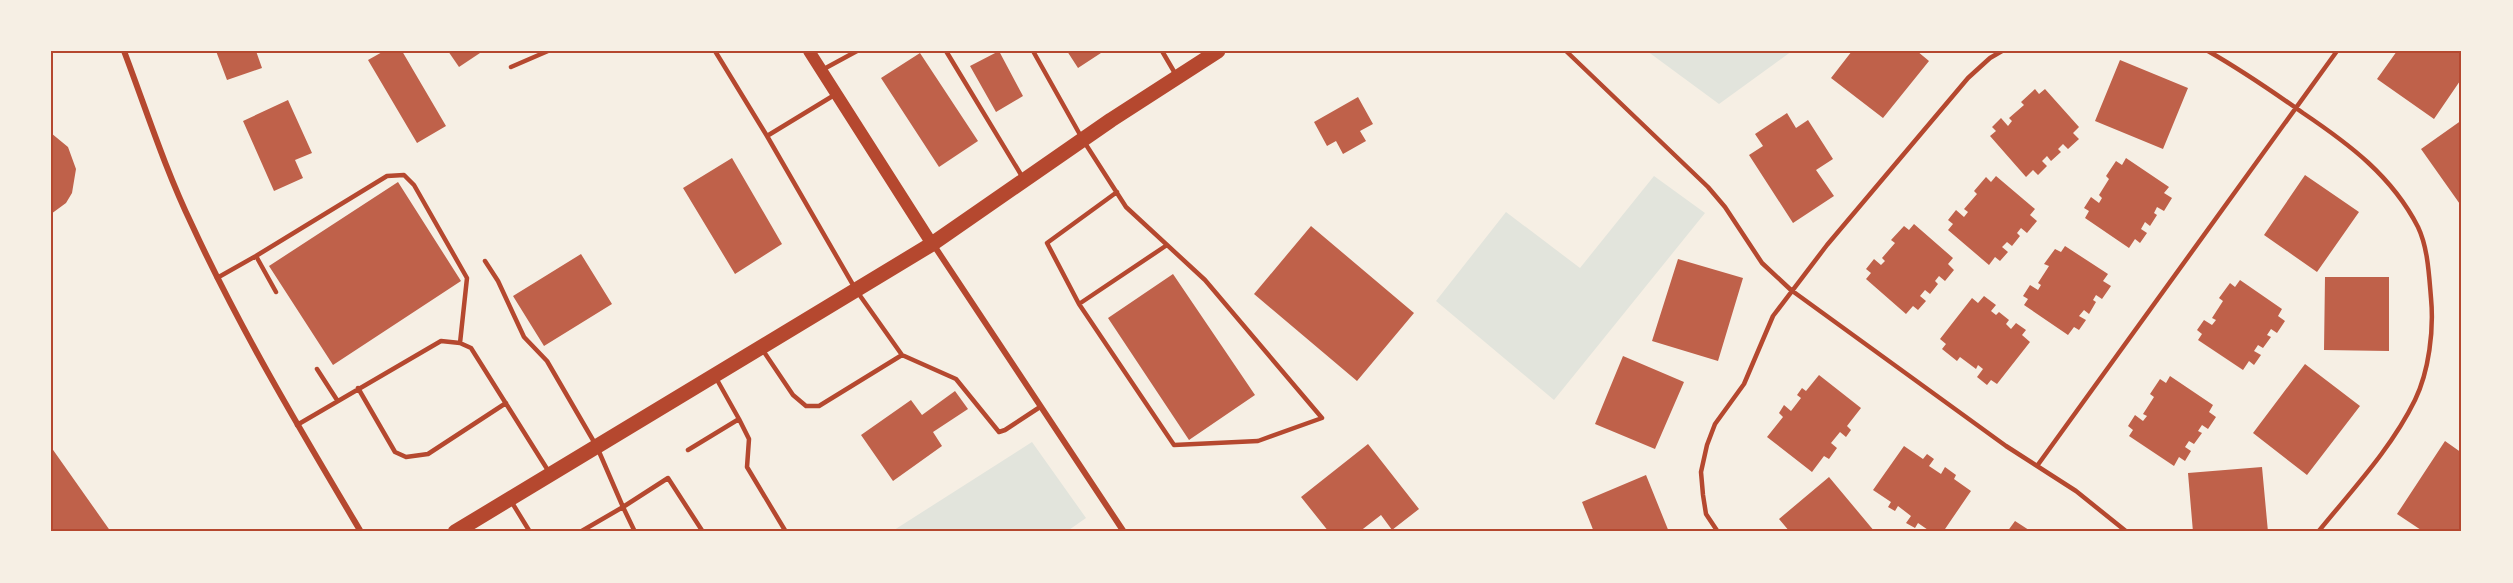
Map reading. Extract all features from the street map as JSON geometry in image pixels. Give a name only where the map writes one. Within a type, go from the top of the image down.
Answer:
[{"type":"main road","points":[[809,51],[932,244]]},
{"type":"main road","points":[[460,531],[932,244],[1218,51]]},
{"type":"street","points":[[124,51],[190,222],[272,384],[361,532]]},
{"type":"street","points":[[932,244],[1124,532]]},
{"type":"lane","points":[[511,67],[548,51]]},
{"type":"lane","points":[[715,51],[856,290],[902,355],[956,379],[999,432],[1040,407]]},
{"type":"lane","points":[[821,71],[856,51]]},
{"type":"lane","points":[[946,51],[1024,180]]},
{"type":"lane","points":[[1033,51],[1083,140],[1117,192],[1126,207],[1204,280],[1322,418],[1258,441],[1174,445],[1079,304],[1047,243],[1117,192]]},
{"type":"lane","points":[[1162,51],[1178,77]]},
{"type":"lane","points":[[1566,51],[1708,187],[1725,207],[1762,263],[1791,290],[2006,446],[2076,491],[2127,532]]},
{"type":"lane","points":[[1718,532],[1706,514],[1703,495],[1701,472],[1707,445],[1715,424],[1744,384],[1773,316],[1791,290],[1968,78],[1990,58],[2002,51]]},
{"type":"lane","points":[[2208,51],[2351,146],[2377,169],[2418,228],[2428,262],[2433,318],[2426,364],[2416,398],[2399,430],[2318,532]]},
{"type":"lane","points":[[2037,465],[2337,51]]},
{"type":"lane","points":[[767,136],[837,94]]},
{"type":"lane","points":[[218,278],[387,176],[404,175],[414,185],[467,278],[460,343]]},
{"type":"lane","points":[[1079,304],[1167,245]]},
{"type":"lane","points":[[256,256],[276,292]]},
{"type":"lane","points":[[485,261],[498,281],[524,337],[547,361],[597,447],[635,532]]},
{"type":"lane","points":[[297,425],[441,341],[460,343],[471,348],[550,475]]},
{"type":"lane","points":[[761,347],[793,395],[806,406],[819,406],[902,355]]},
{"type":"lane","points":[[317,369],[338,400]]},
{"type":"lane","points":[[715,375],[748,439],[747,467],[786,532]]},
{"type":"lane","points":[[358,388],[395,452],[406,457],[428,454],[506,403]]},
{"type":"lane","points":[[688,450],[738,419]]},
{"type":"lane","points":[[580,532],[668,478],[702,532]]},
{"type":"lane","points":[[510,499],[530,532]]},
{"type":"shaded area","points":[[1647,51],[1792,51],[1719,104]]},
{"type":"shaded area","points":[[1654,176],[1705,213],[1554,400],[1436,301],[1506,212],[1580,268]]},
{"type":"shaded area","points":[[1032,442],[1086,518],[1066,532],[891,532]]},
{"type":"building","points":[[216,51],[256,51],[262,68],[227,80]]},
{"type":"building","points":[[384,51],[402,51],[446,126],[417,143],[368,60]]},
{"type":"building","points":[[448,51],[483,51],[459,67]]},
{"type":"building","points":[[999,51],[1023,96],[996,112],[970,66]]},
{"type":"building","points":[[1067,51],[1104,51],[1078,68]]},
{"type":"building","points":[[1852,51],[1917,51],[1929,61],[1883,118],[1831,78]]},
{"type":"building","points":[[2397,51],[2462,51],[2462,78],[2434,119],[2377,79]]},
{"type":"building","points":[[920,53],[978,141],[939,167],[881,78]]},
{"type":"building","points":[[2120,60],[2188,88],[2163,149],[2095,121]]},
{"type":"building","points":[[2035,89],[2039,94],[2045,89],[2079,127],[2073,133],[2079,139],[2068,149],[2063,144],[2058,149],[2061,152],[2051,161],[2047,156],[2042,161],[2047,166],[2038,175],[2033,170],[2026,177],[1990,136],[1996,131],[1992,127],[2001,118],[2008,126],[2012,121],[2009,118],[2024,105],[2021,102]]},
{"type":"building","points":[[1358,97],[1373,124],[1360,131],[1366,141],[1343,154],[1336,141],[1327,146],[1314,122]]},
{"type":"building","points":[[288,100],[312,153],[295,160],[303,178],[274,191],[243,121]]},
{"type":"building","points":[[1787,113],[1796,128],[1808,120],[1833,159],[1816,170],[1834,196],[1793,223],[1749,155],[1763,146],[1755,134]]},
{"type":"building","points":[[2462,120],[2462,207],[2421,149]]},
{"type":"building","points":[[51,133],[68,147],[76,169],[72,193],[66,203],[51,214]]},
{"type":"building","points":[[732,158],[782,244],[735,274],[683,188]]},
{"type":"building","points":[[2126,158],[2169,187],[2164,193],[2172,198],[2164,211],[2157,207],[2154,213],[2157,215],[2150,226],[2145,222],[2141,229],[2147,233],[2140,243],[2135,239],[2129,248],[2085,218],[2089,211],[2084,208],[2091,197],[2099,203],[2102,198],[2099,195],[2109,179],[2106,176],[2116,161],[2122,165]]},
{"type":"building","points":[[2305,175],[2359,212],[2317,272],[2264,235]]},
{"type":"building","points":[[1996,176],[2035,209],[2030,215],[2037,221],[2027,233],[2021,228],[2017,233],[2020,236],[2012,246],[2007,242],[2002,247],[2008,252],[2000,261],[1995,257],[1989,265],[1948,230],[1953,224],[1948,220],[1956,210],[1964,217],[1968,212],[1964,209],[1977,194],[1974,191],[1986,177],[1991,182]]},
{"type":"building","points":[[398,182],[461,281],[333,365],[269,266]]},
{"type":"building","points":[[1914,224],[1953,258],[1948,264],[1954,270],[1945,281],[1939,276],[1935,281],[1938,284],[1930,294],[1925,290],[1920,296],[1926,301],[1918,310],[1913,306],[1906,314],[1866,279],[1871,273],[1866,269],[1874,259],[1881,265],[1885,261],[1882,258],[1895,243],[1891,240],[1904,226],[1909,230]]},
{"type":"building","points":[[1311,226],[1414,313],[1357,381],[1254,294]]},
{"type":"building","points":[[2065,246],[2108,274],[2103,281],[2111,286],[2102,299],[2096,295],[2093,300],[2096,302],[2089,314],[2084,310],[2079,316],[2086,320],[2079,330],[2074,327],[2068,335],[2024,305],[2028,299],[2023,296],[2030,285],[2038,290],[2041,285],[2038,283],[2049,266],[2044,264],[2055,249],[2061,252]]},
{"type":"building","points":[[581,254],[612,304],[544,346],[513,296]]},
{"type":"building","points":[[1678,259],[1743,278],[1718,361],[1652,341]]},
{"type":"building","points":[[1173,274],[1255,395],[1189,440],[1108,318]]},
{"type":"building","points":[[2325,277],[2389,277],[2389,351],[2324,350]]},
{"type":"building","points":[[2240,280],[2282,309],[2278,316],[2285,321],[2277,333],[2271,329],[2267,335],[2271,337],[2263,348],[2258,345],[2254,351],[2261,355],[2254,365],[2249,361],[2243,370],[2198,340],[2202,334],[2197,330],[2204,320],[2212,325],[2216,320],[2212,318],[2223,301],[2219,298],[2230,283],[2235,287]]},
{"type":"building","points":[[1984,296],[1996,305],[1991,311],[1996,315],[1999,312],[2009,320],[2006,324],[2011,329],[2016,323],[2026,330],[2022,335],[2030,342],[1997,384],[1991,380],[1987,385],[1977,377],[1983,369],[1978,365],[1976,369],[1960,357],[1957,361],[1942,349],[1946,344],[1940,339],[1972,298],[1978,303]]},
{"type":"building","points":[[1623,356],[1684,382],[1655,449],[1595,424]]},
{"type":"building","points":[[2305,364],[2360,406],[2307,475],[2253,433]]},
{"type":"building","points":[[1819,375],[1861,408],[1847,426],[1851,430],[1846,437],[1840,432],[1831,443],[1837,448],[1829,459],[1824,456],[1812,472],[1767,437],[1783,417],[1779,413],[1784,405],[1791,411],[1801,398],[1797,395],[1802,388],[1806,391]]},
{"type":"building","points":[[2170,376],[2213,405],[2209,412],[2216,417],[2208,429],[2202,425],[2198,431],[2202,433],[2194,444],[2189,441],[2185,447],[2191,451],[2185,461],[2179,457],[2174,466],[2129,436],[2133,430],[2128,426],[2135,415],[2143,421],[2147,416],[2143,414],[2154,397],[2150,394],[2160,379],[2166,383]]},
{"type":"building","points":[[955,391],[968,409],[933,432],[942,446],[893,481],[861,435],[911,400],[922,415]]},
{"type":"building","points":[[2445,441],[2462,453],[2462,532],[2424,532],[2397,514]]},
{"type":"building","points":[[1368,444],[1419,509],[1392,530],[1381,515],[1359,532],[1329,532],[1301,497]]},
{"type":"building","points":[[1904,446],[1923,459],[1927,454],[1934,459],[1929,466],[1941,474],[1945,467],[1956,475],[1954,479],[1971,491],[1943,532],[1931,532],[1918,523],[1915,528],[1906,523],[1911,516],[1898,506],[1895,511],[1888,507],[1891,502],[1873,490]]},
{"type":"building","points":[[51,447],[111,532],[51,532]]},
{"type":"building","points":[[2262,467],[2268,532],[2193,532],[2188,473]]},
{"type":"building","points":[[1646,475],[1669,532],[1594,532],[1582,502]]},
{"type":"building","points":[[1829,477],[1875,532],[1790,532],[1779,519]]},
{"type":"building","points":[[2015,521],[2032,532],[2007,532]]}]
